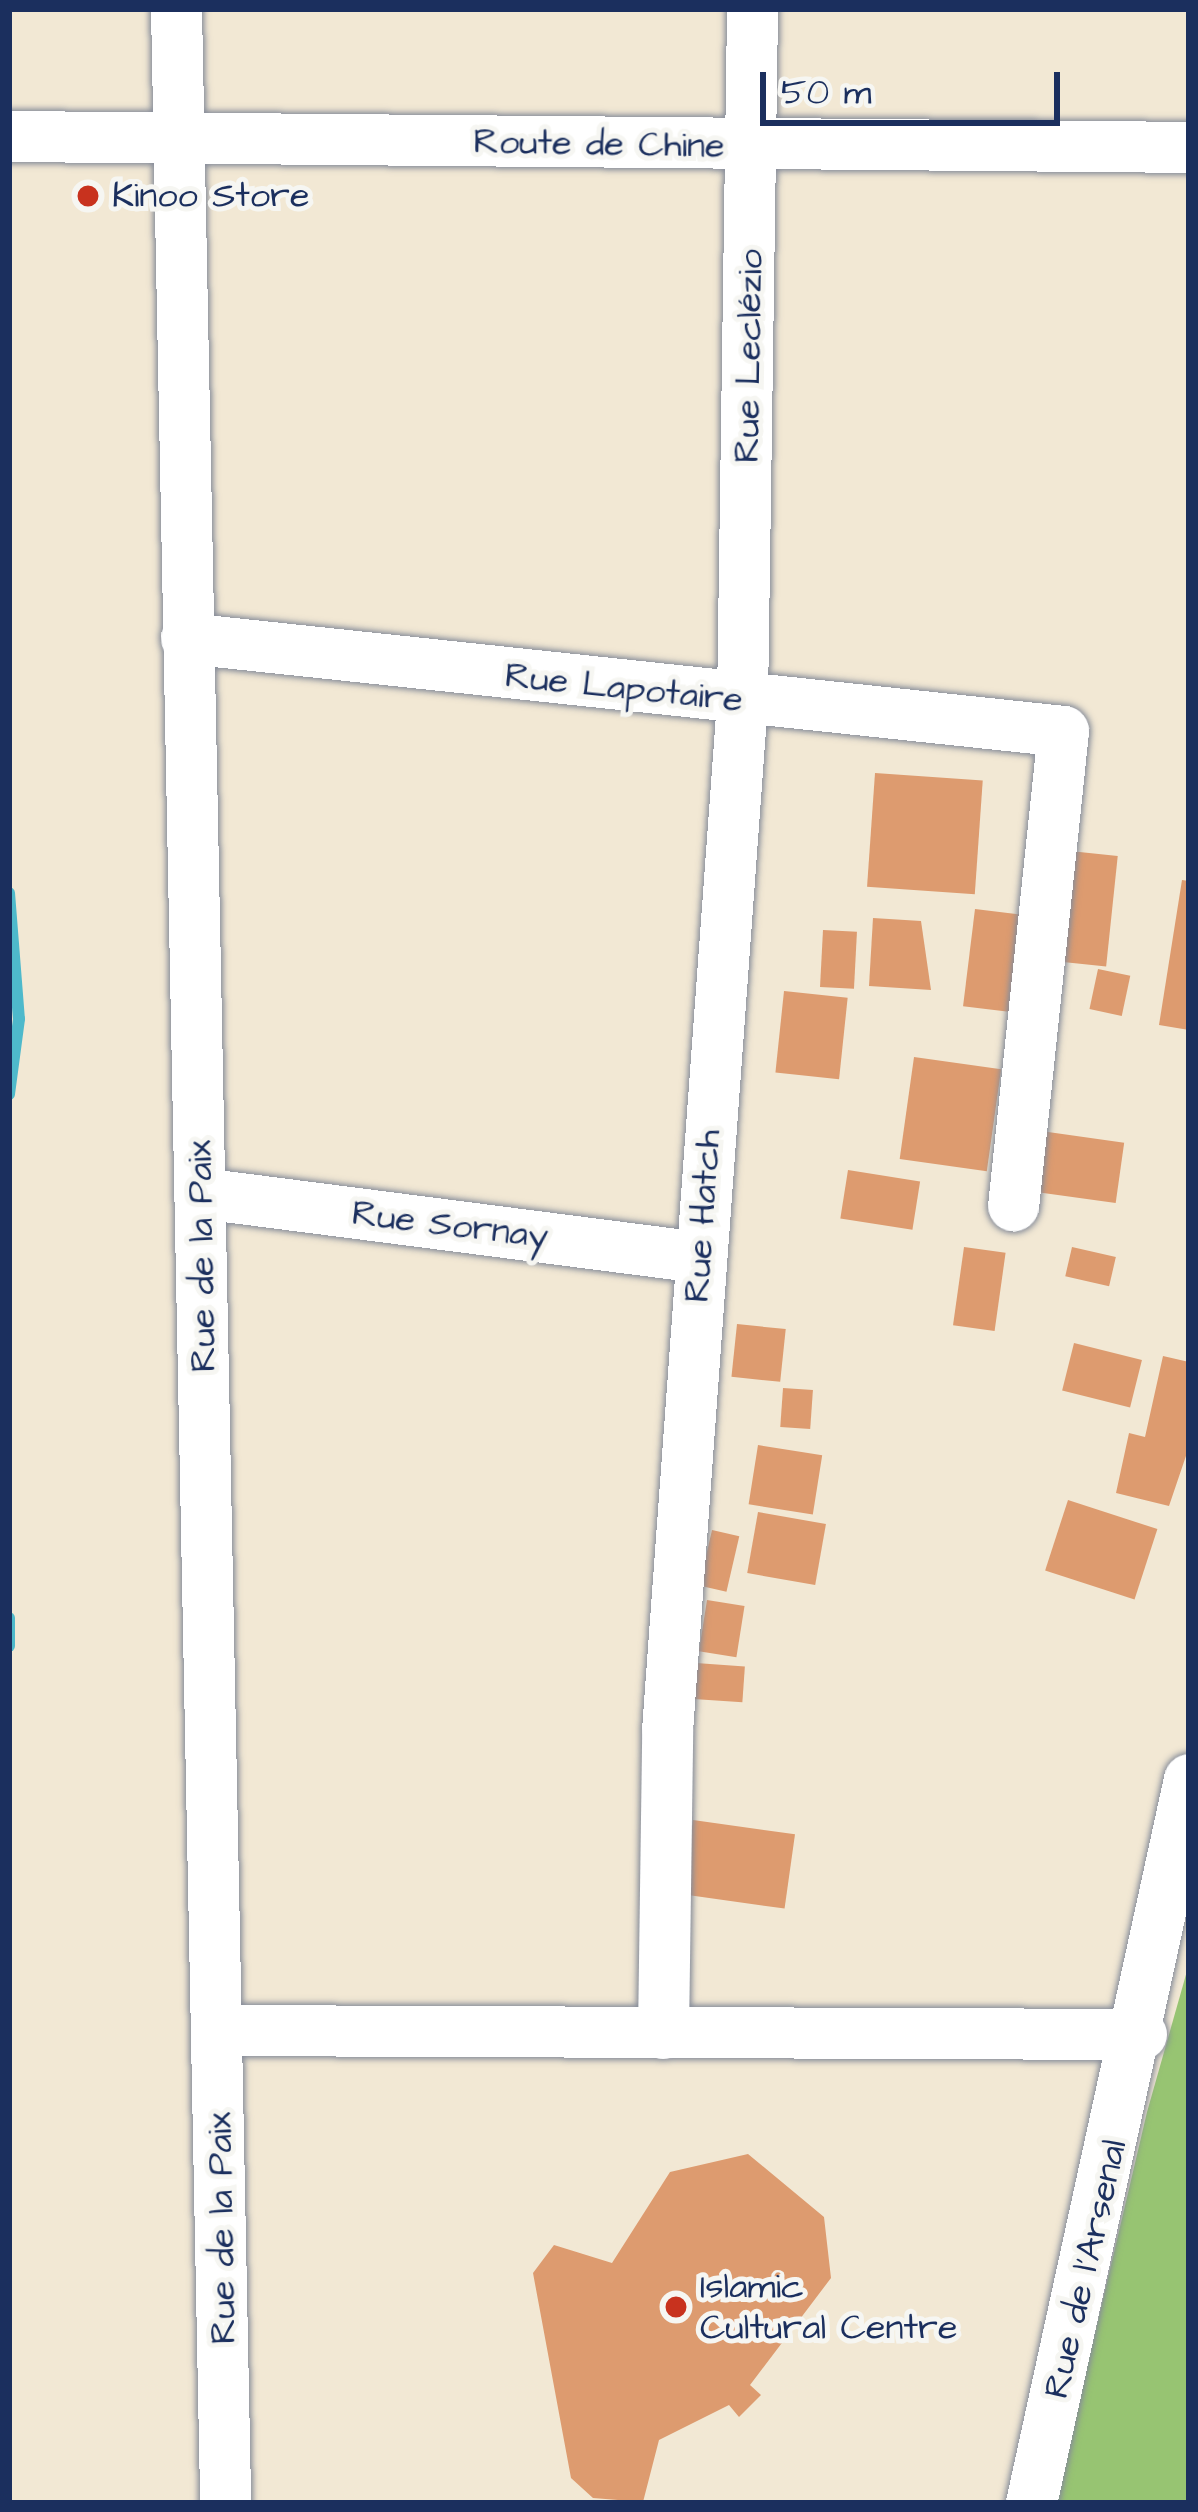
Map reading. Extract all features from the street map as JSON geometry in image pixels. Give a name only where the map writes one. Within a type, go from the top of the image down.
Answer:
[{"type":"street","name":"Rue de la Paix","points":[[176,9],[226,2503]]},
{"type":"street","name":"Rue Leclézio","points":[[742,702],[752,9]]},
{"type":"street","name":"Route de Chine","points":[[9,136],[753,147],[1189,147]]},
{"type":"street","name":"Rue Lapotaire","points":[[186,638],[742,702],[1064,730],[1013,1205]]},
{"type":"street","name":"Rue Hatch","points":[[663,2033],[667,1730],[742,702]]},
{"type":"street","name":"Rue Sornay","points":[[201,1193],[699,1257]]},
{"type":"street","name":"Rue de l'Arsenal","points":[[1031,2503],[1141,2034],[1189,1779]]},
{"type":"street","points":[[218,2030],[1141,2034]]},
{"type":"green space","points":[[1189,1964],[1189,2503],[1055,2503],[1147,2112]]},
{"type":"building","points":[[875,773],[983,781],[975,894],[867,887]]},
{"type":"building","points":[[1070,851],[1118,856],[1106,966],[1058,961]]},
{"type":"building","points":[[1182,880],[1189,881],[1189,1030],[1159,1025]]},
{"type":"building","points":[[975,909],[1023,915],[1011,1012],[963,1006]]},
{"type":"building","points":[[873,918],[921,921],[931,990],[869,986]]},
{"type":"building","points":[[823,930],[857,932],[854,989],[820,987]]},
{"type":"building","points":[[1098,969],[1130,976],[1122,1016],[1089,1009]]},
{"type":"building","points":[[784,991],[848,998],[839,1079],[775,1073]]},
{"type":"building","points":[[914,1057],[1001,1069],[987,1171],[900,1159]]},
{"type":"building","points":[[1041,1131],[1124,1143],[1116,1203],[1033,1191]]},
{"type":"building","points":[[848,1170],[920,1181],[912,1230],[840,1218]]},
{"type":"building","points":[[964,1247],[1006,1253],[995,1331],[953,1325]]},
{"type":"building","points":[[1072,1247],[1116,1257],[1109,1286],[1065,1276]]},
{"type":"building","points":[[737,1324],[786,1329],[780,1382],[731,1377]]},
{"type":"building","points":[[1074,1343],[1142,1360],[1130,1407],[1062,1391]]},
{"type":"building","points":[[1163,1356],[1189,1362],[1189,1447],[1169,1506],[1116,1493],[1129,1433],[1145,1437]]},
{"type":"building","points":[[783,1388],[813,1390],[810,1429],[780,1427]]},
{"type":"building","points":[[758,1445],[822,1455],[813,1514],[749,1504]]},
{"type":"building","points":[[1068,1500],[1157,1529],[1135,1599],[1045,1570]]},
{"type":"building","points":[[758,1512],[826,1524],[815,1585],[747,1573]]},
{"type":"building","points":[[712,1530],[739,1536],[726,1592],[699,1586]]},
{"type":"building","points":[[707,1600],[745,1606],[736,1657],[699,1651]]},
{"type":"building","points":[[696,1663],[745,1666],[742,1702],[693,1699]]},
{"type":"building","points":[[693,1820],[795,1834],[785,1909],[683,1894]]},
{"type":"building","name":"Islamic Cultural Centre","points":[[748,2154],[824,2217],[831,2278],[750,2385],[761,2395],[739,2417],[729,2405],[659,2440],[643,2502],[593,2498],[571,2478],[533,2273],[554,2245],[612,2263],[670,2172]]},
{"type":"waterway","points":[[9,893],[19,1019],[9,1094]]},
{"type":"waterway","points":[[9,1618],[9,1646]]},
{"type":"place","name":"Kinoo Store","points":[[88,196]]},
{"type":"place","name":"Islamic Cultural Centre","points":[[676,2307]]}]
